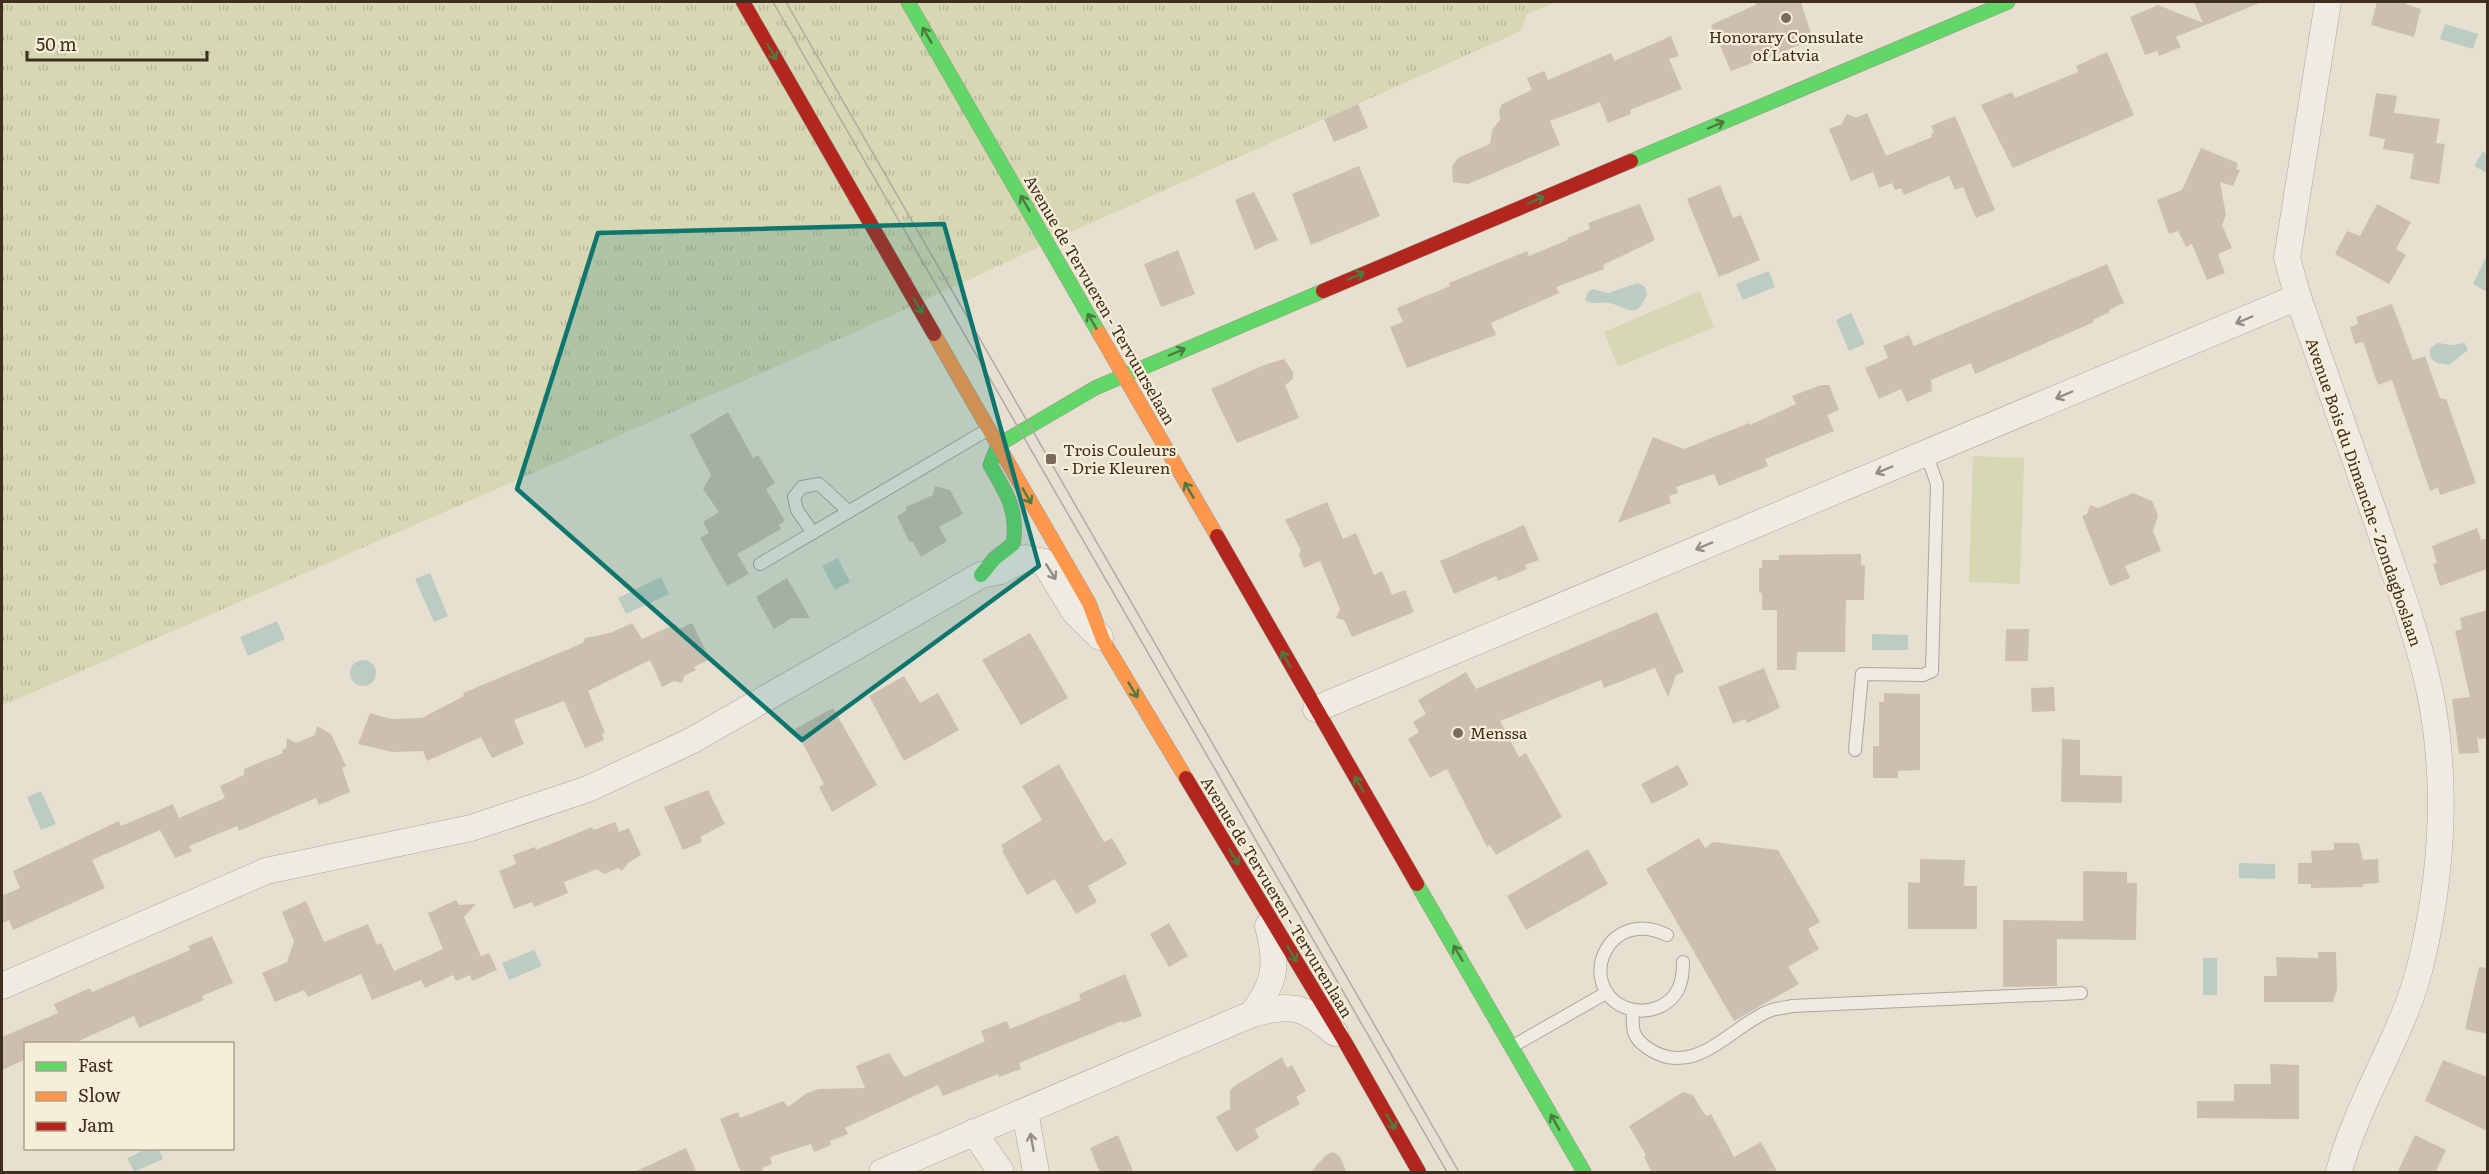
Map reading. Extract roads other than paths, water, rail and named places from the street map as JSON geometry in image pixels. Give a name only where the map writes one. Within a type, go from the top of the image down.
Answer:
[{"type":"main road","points":[[743,2],[1089,603],[1103,640]]},
{"type":"main road","name":"Avenue de Tervueren - Tervuurselaan","points":[[908,2],[1316,710]]},
{"type":"main road","points":[[981,575],[994,559],[1013,544],[1017,529],[1016,510],[990,465],[998,445],[1095,388],[2007,2]]},
{"type":"main road","name":"Avenue de Tervueren - Tervurenlaan","points":[[1103,640],[1345,1042],[1419,1173]]},
{"type":"main road","points":[[1316,710],[1584,1173]]},
{"type":"street","name":"Avenue Bois du Dimanche - Zondagboslaan","points":[[2328,2],[2287,258],[2298,297],[2413,625],[2433,708],[2440,780],[2440,839],[2435,892],[2422,961],[2397,1037],[2354,1125],[2339,1173]]},
{"type":"street","points":[[1316,710],[2298,297]]},
{"type":"street","points":[[2,986],[266,871],[471,828],[588,789],[691,741],[981,575],[1001,571],[1025,558],[1044,562],[1074,611],[1103,640]]},
{"type":"street","points":[[1252,1014],[1270,987],[1275,968],[1275,951],[1262,904]]},
{"type":"street","points":[[882,1173],[1252,1014],[1274,1008],[1294,1007],[1314,1015],[1345,1042]]},
{"type":"street","points":[[1026,1112],[1036,1173]]},
{"type":"street","points":[[974,1132],[1001,1173]]},
{"type":"lane","points":[[760,564],[988,429]]},
{"type":"lane","points":[[1855,750],[1862,674],[1923,675],[1932,671],[1936,484],[1926,453]]},
{"type":"lane","points":[[813,533],[797,510],[794,497],[802,487],[819,484],[849,512]]},
{"type":"lane","points":[[1667,935],[1654,929],[1635,928],[1618,935],[1608,945],[1601,959],[1601,980],[1606,993],[1619,1004],[1633,1010],[1651,1011],[1666,1004],[1677,993],[1683,980],[1683,962]]},
{"type":"lane","points":[[1512,1046],[1606,993]]},
{"type":"lane","points":[[1633,1010],[1632,1031],[1636,1040],[1668,1058],[1687,1059],[1706,1051],[1769,1011],[1792,1006],[2081,993]]},
{"type":"tram line","points":[[773,2],[1447,1172]]},
{"type":"tram line","points":[[786,2],[1459,1172]]},
{"type":"place","name":"Honorary Consulate of Latvia","points":[[1786,18]]},
{"type":"place","name":"Trois Couleurs - Drie Kleuren","points":[[1051,459]]},
{"type":"place","name":"Menssa","points":[[1458,733]]}]
